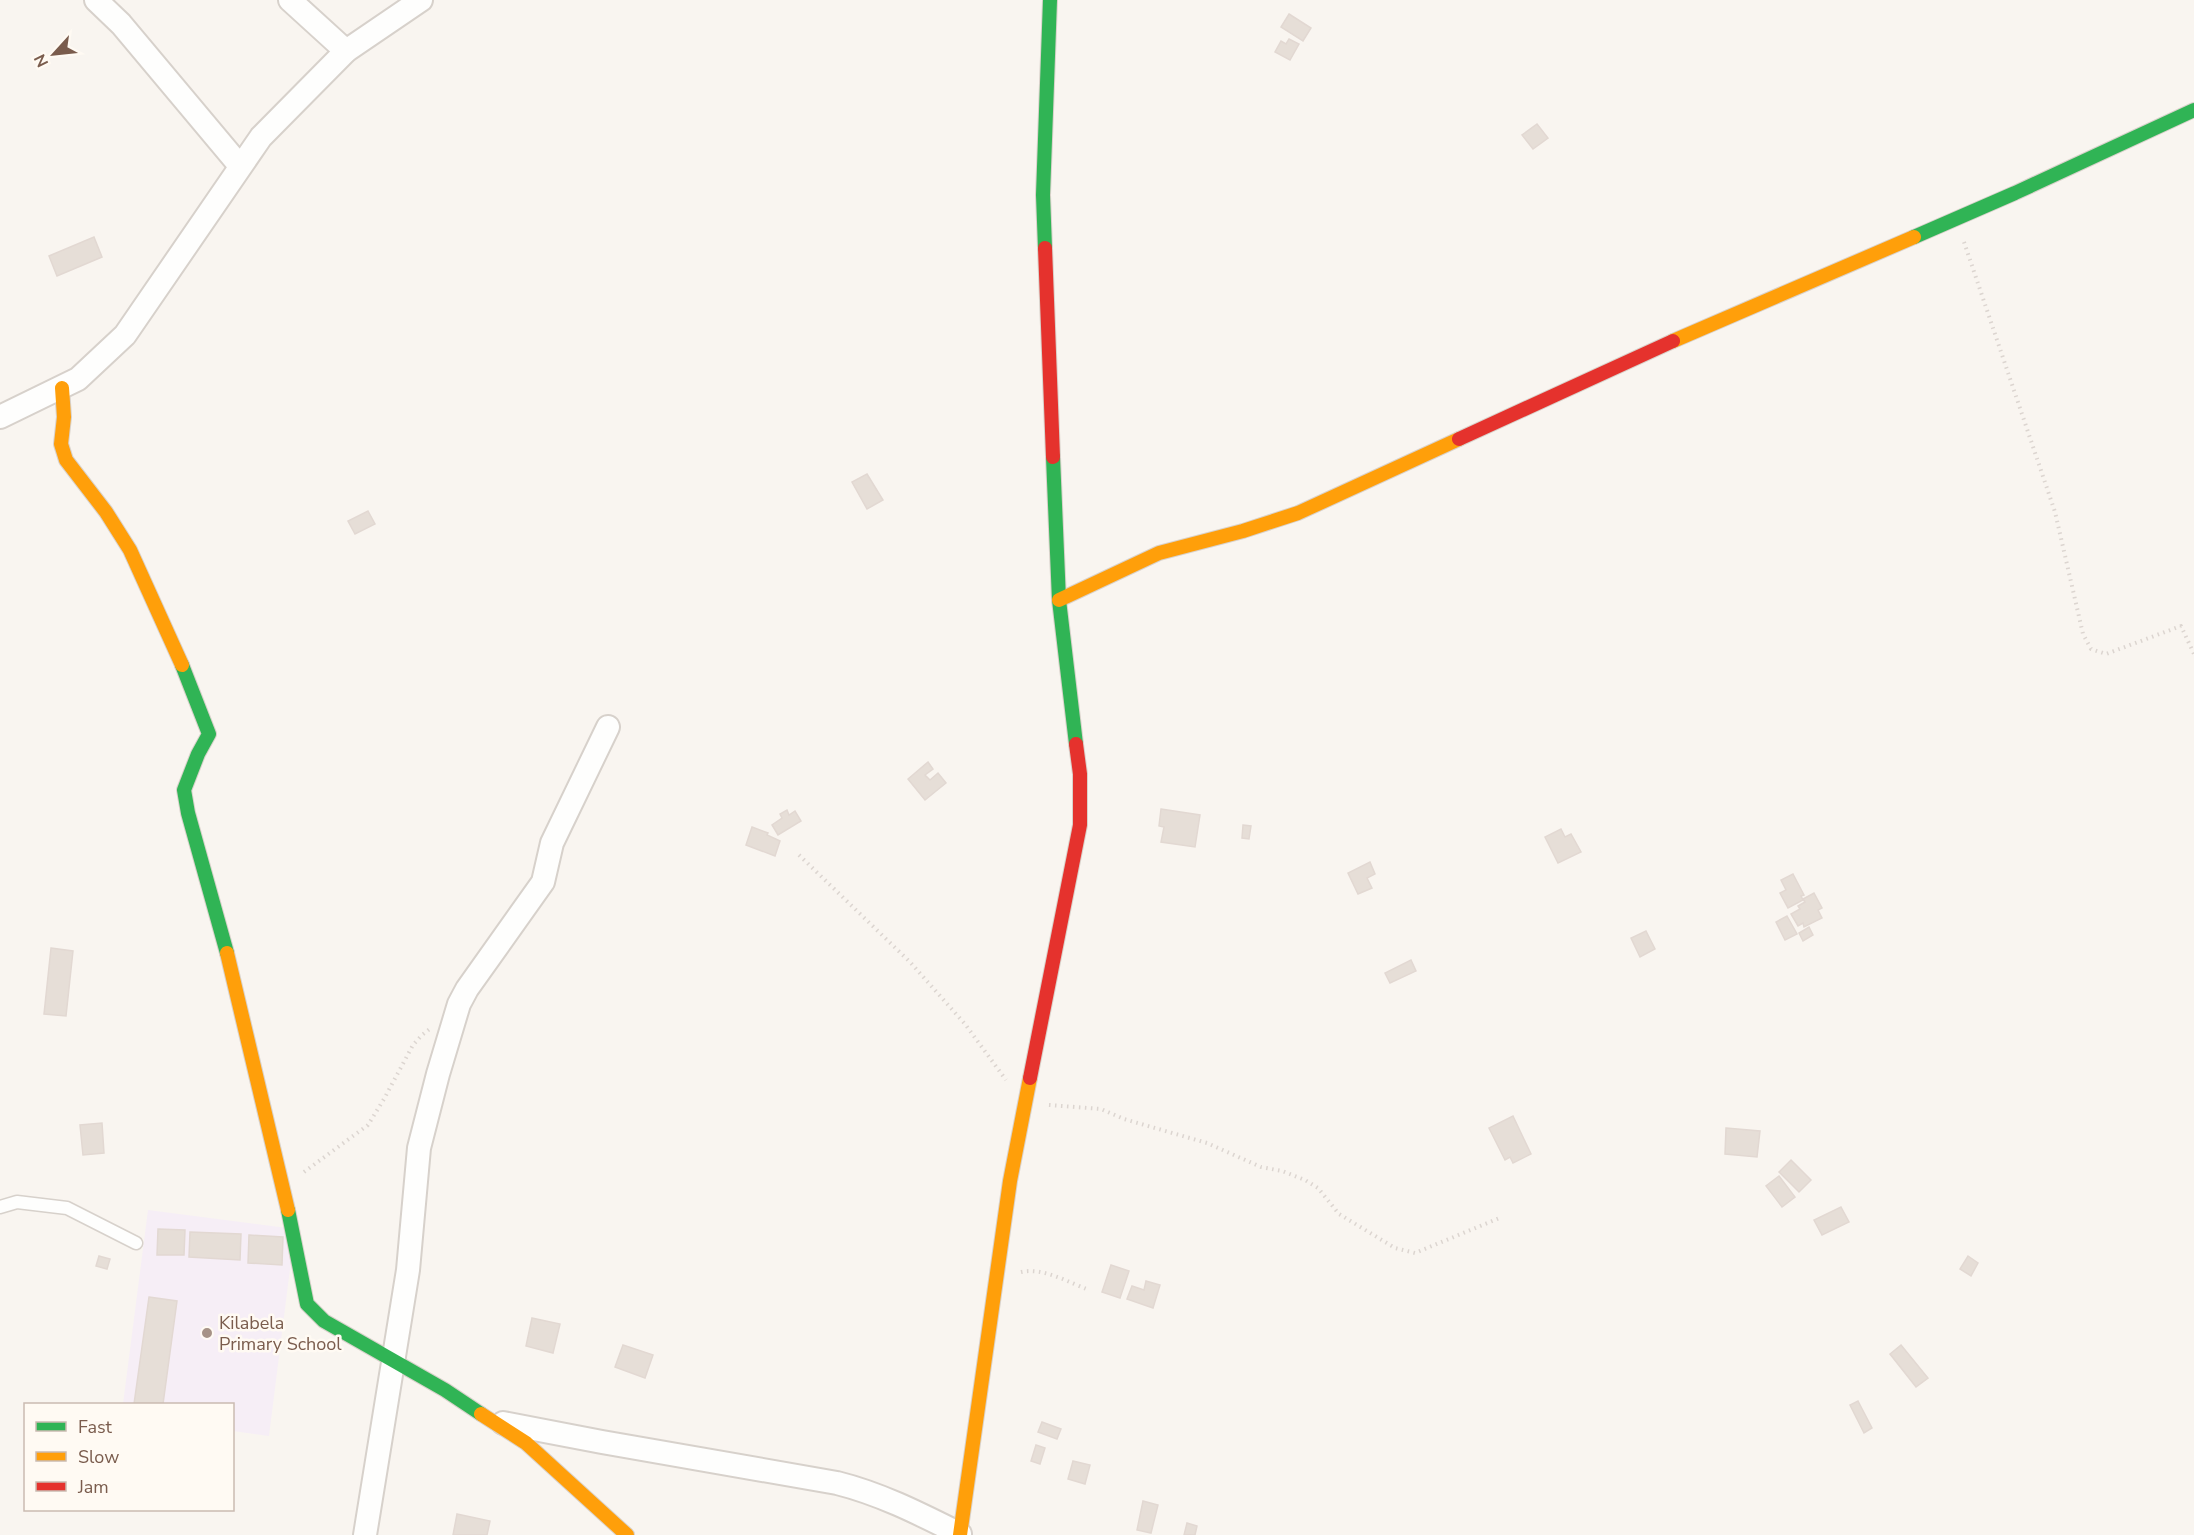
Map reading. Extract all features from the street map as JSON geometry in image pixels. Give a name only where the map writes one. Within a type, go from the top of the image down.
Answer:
[{"type":"street","points":[[96,0],[121,24],[240,166]]},
{"type":"street","points":[[290,0],[346,51]]},
{"type":"street","points":[[0,417],[78,379],[125,334],[261,137],[346,51],[421,0]]},
{"type":"street","points":[[492,1421],[837,1483],[896,1502],[960,1534],[1010,1181],[1080,825],[1080,774],[1059,600],[1043,195],[1050,0]]},
{"type":"street","points":[[1059,600],[1160,553],[1243,531],[1298,513],[1647,352],[1956,218],[2194,110]]},
{"type":"street","points":[[62,388],[64,417],[61,444],[66,460],[106,512],[130,550],[182,664],[209,734],[198,753],[184,790],[188,813],[223,937],[284,1188],[308,1305],[324,1321],[395,1360],[526,1443],[627,1535]]},
{"type":"street","points":[[365,1535],[408,1270],[419,1148],[459,1004],[467,989],[543,882],[552,843],[608,727]]},
{"type":"lane","points":[[0,1207],[16,1202],[67,1208],[136,1243]]},
{"type":"path","points":[[1956,218],[2055,512],[2083,634],[2091,649],[2106,654],[2181,626],[2194,654]]},
{"type":"path","points":[[799,855],[910,962],[964,1024],[1025,1104],[1101,1109],[1124,1119],[1207,1143],[1261,1167],[1282,1171],[1318,1188],[1339,1214],[1395,1248],[1415,1253],[1502,1217]]},
{"type":"path","points":[[284,1188],[368,1125],[384,1100],[412,1045],[435,1026]]},
{"type":"path","points":[[998,1278],[1027,1271],[1043,1273],[1089,1290]]},
{"type":"shaded area","points":[[148,1210],[295,1229],[269,1436],[234,1431],[234,1403],[123,1403]]},
{"type":"building","points":[[1289,14],[1311,28],[1303,41],[1281,27]]},
{"type":"building","points":[[1289,39],[1299,44],[1290,60],[1275,52],[1281,41],[1286,44]]},
{"type":"building","points":[[1537,124],[1548,138],[1533,149],[1522,135]]},
{"type":"building","points":[[94,237],[102,257],[57,276],[49,256]]},
{"type":"building","points":[[867,474],[883,500],[867,509],[852,482]]},
{"type":"building","points":[[368,511],[375,524],[355,534],[348,521]]},
{"type":"building","points":[[928,762],[933,769],[925,775],[930,780],[938,773],[946,783],[925,800],[908,779]]},
{"type":"building","points":[[1161,809],[1200,815],[1195,847],[1161,842],[1164,827],[1159,826]]},
{"type":"building","points":[[787,810],[789,815],[795,811],[801,821],[778,835],[772,825],[782,818],[780,814]]},
{"type":"building","points":[[1243,825],[1251,826],[1249,839],[1242,838]]},
{"type":"building","points":[[752,827],[780,841],[775,856],[746,845]]},
{"type":"building","points":[[1561,829],[1565,837],[1571,834],[1581,852],[1558,863],[1545,837]]},
{"type":"building","points":[[1370,862],[1375,874],[1367,878],[1372,888],[1358,894],[1348,873]]},
{"type":"building","points":[[1793,874],[1804,895],[1801,896],[1803,900],[1788,908],[1780,893],[1786,890],[1781,880]]},
{"type":"building","points":[[1814,893],[1822,908],[1818,910],[1822,918],[1804,927],[1803,923],[1798,926],[1791,914],[1800,909],[1798,906],[1805,902],[1803,899]]},
{"type":"building","points":[[1787,916],[1797,934],[1785,940],[1776,922]]},
{"type":"building","points":[[1809,927],[1813,935],[1803,941],[1799,933]]},
{"type":"building","points":[[1646,931],[1655,949],[1640,957],[1631,938]]},
{"type":"building","points":[[51,948],[73,951],[66,1016],[44,1014]]},
{"type":"building","points":[[1411,960],[1416,971],[1390,983],[1385,973]]},
{"type":"building","points":[[1513,1116],[1531,1154],[1513,1163],[1510,1157],[1505,1160],[1489,1128]]},
{"type":"building","points":[[102,1123],[104,1153],[83,1155],[80,1125]]},
{"type":"building","points":[[1726,1128],[1760,1131],[1757,1157],[1725,1154]]},
{"type":"building","points":[[1791,1160],[1811,1180],[1799,1192],[1779,1172]]},
{"type":"building","points":[[1779,1176],[1795,1197],[1782,1207],[1766,1186]]},
{"type":"building","points":[[1841,1207],[1849,1222],[1822,1235],[1814,1220]]},
{"type":"building","points":[[158,1229],[185,1230],[184,1255],[157,1255]]},
{"type":"building","points":[[190,1232],[241,1234],[240,1260],[189,1257]]},
{"type":"building","points":[[249,1235],[283,1237],[282,1265],[248,1263]]},
{"type":"building","points":[[99,1256],[110,1259],[107,1269],[96,1266]]},
{"type":"building","points":[[1968,1256],[1978,1263],[1971,1276],[1960,1269]]},
{"type":"building","points":[[1111,1265],[1129,1271],[1120,1298],[1102,1292]]},
{"type":"building","points":[[1146,1281],[1160,1285],[1153,1308],[1127,1299],[1132,1286],[1144,1290]]},
{"type":"building","points":[[149,1297],[177,1301],[163,1403],[134,1403]]},
{"type":"building","points":[[532,1318],[560,1324],[553,1353],[526,1346]]},
{"type":"building","points":[[623,1345],[653,1355],[645,1378],[615,1367]]},
{"type":"building","points":[[1901,1345],[1928,1378],[1916,1387],[1890,1354]]},
{"type":"building","points":[[1858,1401],[1872,1428],[1864,1433],[1850,1405]]},
{"type":"building","points":[[1042,1422],[1061,1429],[1057,1439],[1038,1432]]},
{"type":"building","points":[[1036,1445],[1045,1448],[1040,1464],[1031,1461]]},
{"type":"building","points":[[1073,1461],[1090,1465],[1085,1484],[1068,1479]]},
{"type":"building","points":[[1143,1501],[1158,1505],[1151,1533],[1137,1530]]},
{"type":"building","points":[[457,1514],[490,1521],[487,1535],[453,1535]]},
{"type":"building","points":[[1187,1523],[1197,1526],[1195,1535],[1184,1535]]},
{"type":"traffic: fast","points":[[1045,248],[1043,195],[1050,0]]},
{"type":"traffic: fast","points":[[1914,237],[2194,110]]},
{"type":"traffic: fast","points":[[1053,457],[1059,600],[1076,744]]},
{"type":"traffic: fast","points":[[182,665],[209,734],[198,754],[184,790],[188,813],[227,953]]},
{"type":"traffic: fast","points":[[288,1210],[307,1304],[324,1321],[445,1390],[481,1414]]},
{"type":"traffic: slow","points":[[1673,341],[1914,237]]},
{"type":"traffic: slow","points":[[62,388],[64,417],[61,444],[66,460],[106,512],[130,550],[182,665]]},
{"type":"traffic: slow","points":[[1059,600],[1159,553],[1243,531],[1298,513],[1459,439]]},
{"type":"traffic: slow","points":[[227,953],[288,1210]]},
{"type":"traffic: slow","points":[[960,1535],[1010,1181],[1030,1078]]},
{"type":"traffic: slow","points":[[481,1414],[526,1443],[627,1535]]},
{"type":"traffic: jam","points":[[1045,248],[1053,457]]},
{"type":"traffic: jam","points":[[1459,439],[1673,341]]},
{"type":"traffic: jam","points":[[1030,1078],[1080,825],[1080,774],[1076,744]]},
{"type":"place","name":"Kilabela Primary School","points":[[207,1333]]}]
